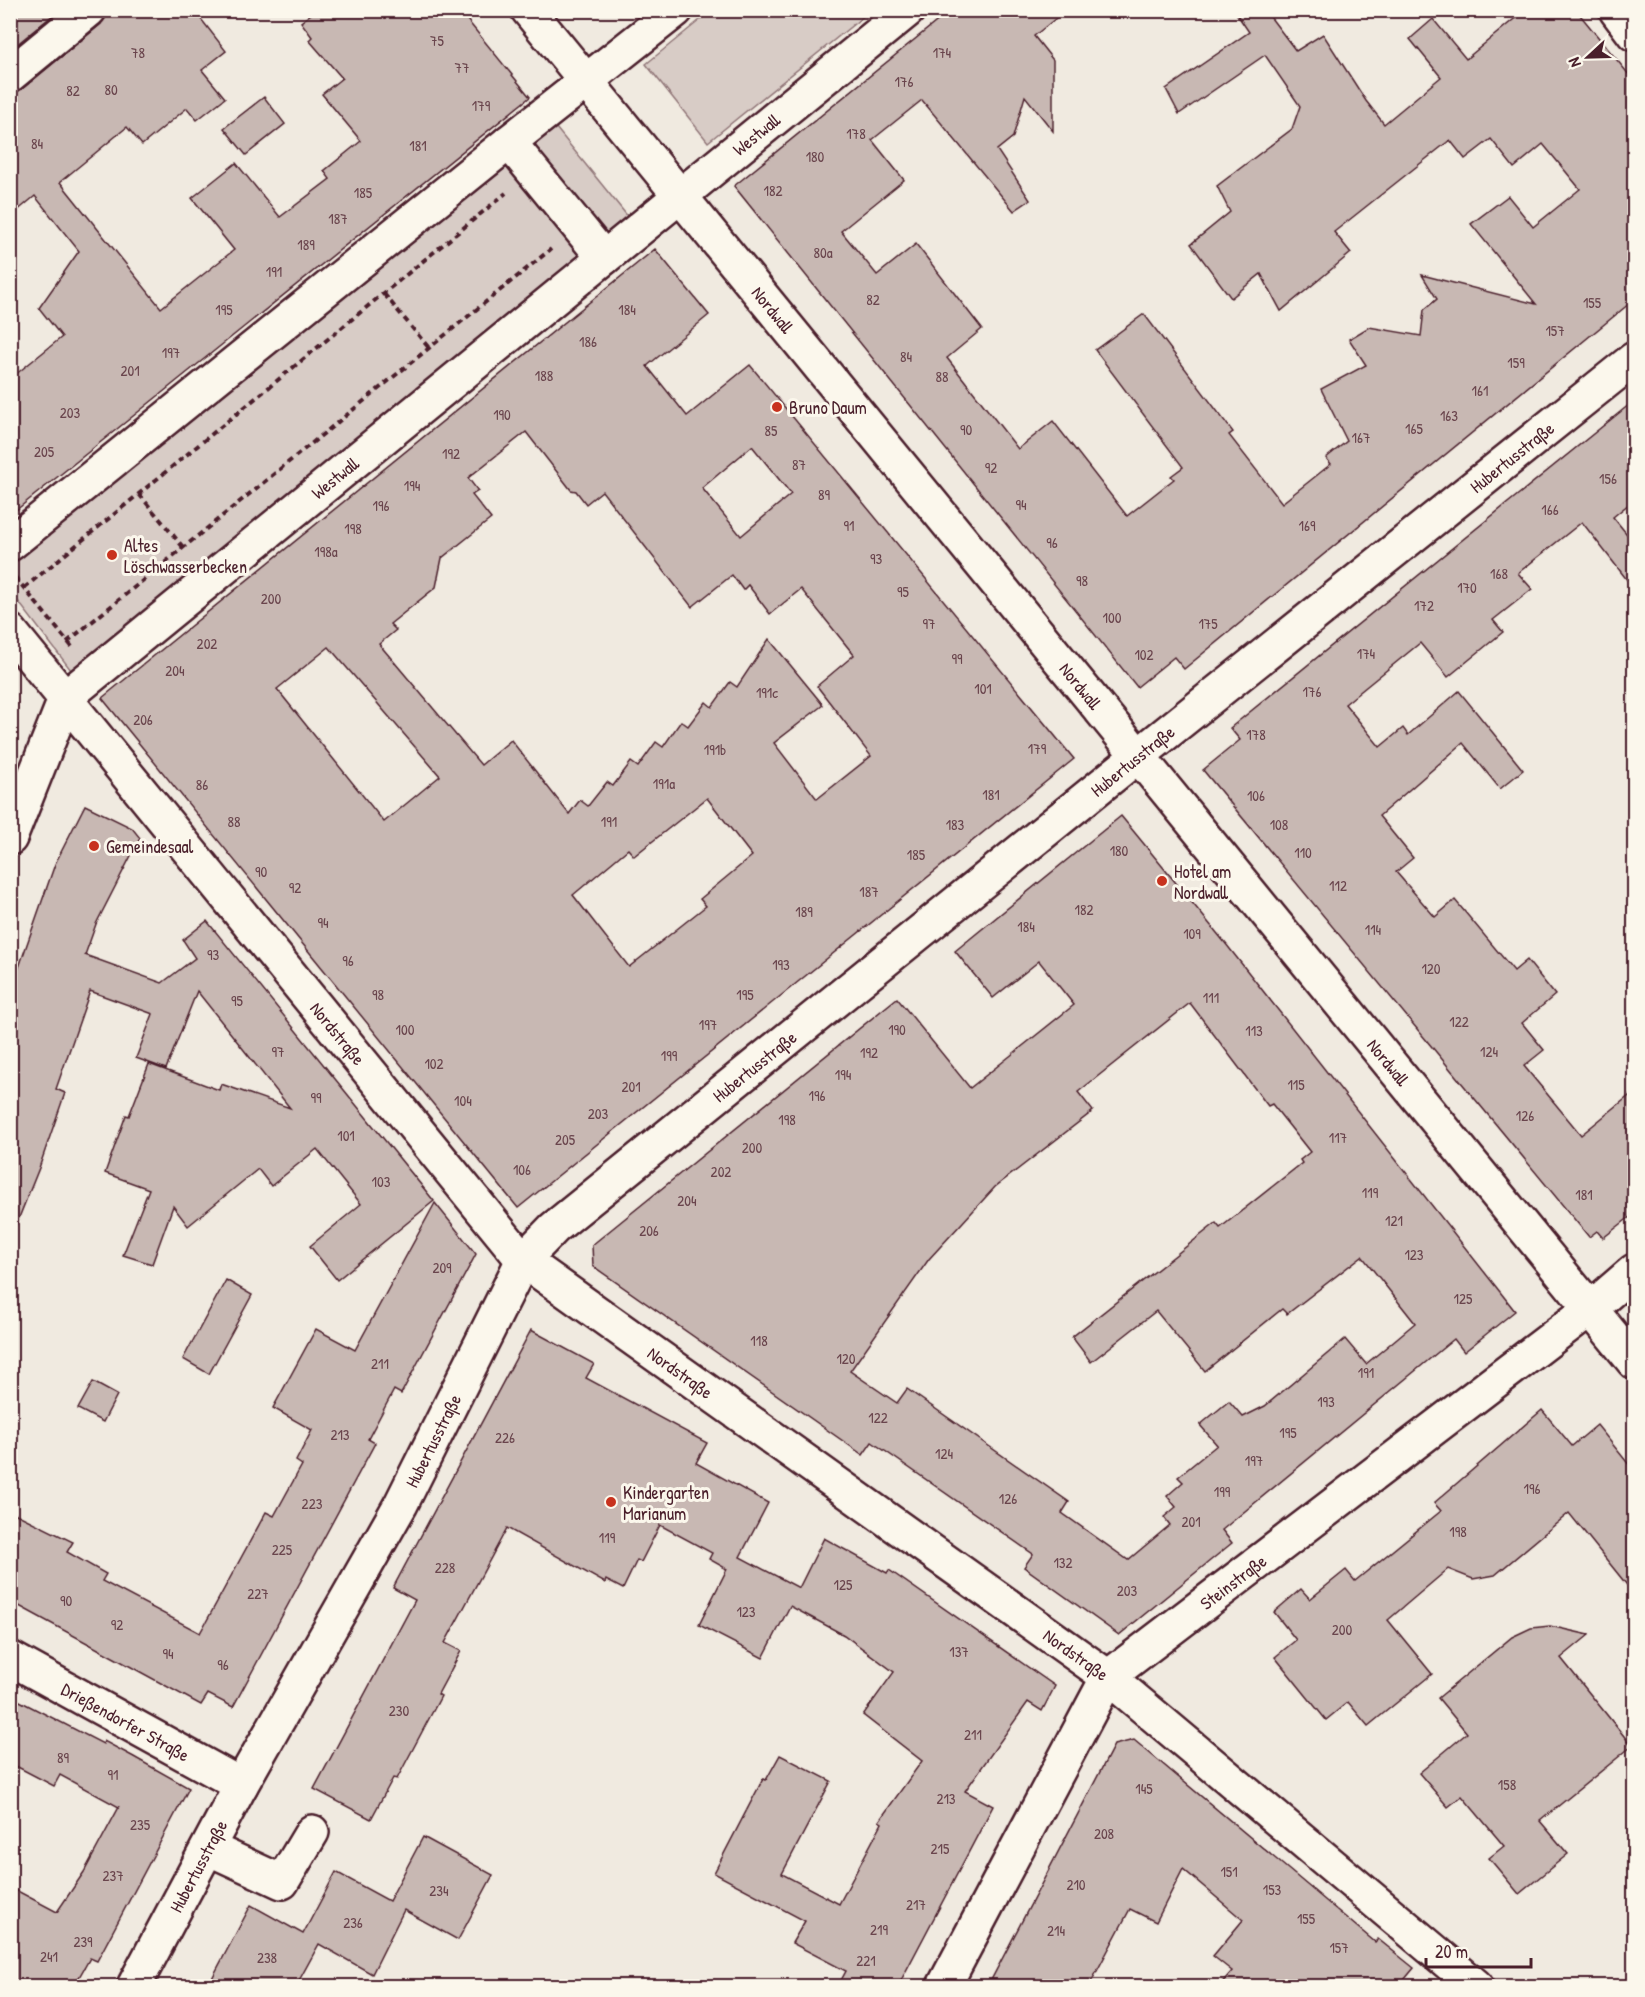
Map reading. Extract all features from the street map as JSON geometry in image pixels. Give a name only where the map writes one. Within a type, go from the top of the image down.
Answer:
[{"type":"street","points":[[10,75],[89,10]]},
{"type":"street","name":"Nordwall","points":[[528,10],[1635,1362]]},
{"type":"street","points":[[10,544],[676,10]]},
{"type":"street","name":"Westwall","points":[[66,697],[908,10]]},
{"type":"street","points":[[1616,10],[1635,34]]},
{"type":"street","points":[[509,142],[604,258]]},
{"type":"street","name":"Hubertusstraße","points":[[134,1986],[241,1785],[402,1504],[523,1260],[563,1221],[1139,755],[1635,360]]},
{"type":"street","name":"Nordstraße","points":[[10,631],[523,1260],[1108,1677],[1476,1986]]},
{"type":"street","points":[[10,838],[66,697]]},
{"type":"street","name":"Steinstraße","points":[[944,1986],[1108,1677],[1590,1309],[1635,1271]]},
{"type":"street","name":"Drießendorfer Straße","points":[[10,1658],[241,1785]]},
{"type":"street","points":[[208,1848],[282,1882],[312,1832]]},
{"type":"path","points":[[24,588],[532,171]]},
{"type":"path","points":[[68,642],[578,227]]},
{"type":"path","points":[[384,294],[429,348]]},
{"type":"path","points":[[139,494],[183,547]]},
{"type":"path","points":[[10,571],[94,675]]},
{"type":"shaded area","points":[[711,11],[870,11],[708,142],[646,64]]},
{"type":"shaded area","points":[[552,123],[633,223],[74,674],[11,592],[11,560]]},
{"type":"building","points":[[10,10],[59,10],[10,50]]},
{"type":"building","points":[[107,10],[194,10],[226,51],[202,70],[225,98],[197,120],[187,108],[142,145],[127,127],[60,182],[161,308],[234,250],[192,198],[236,163],[280,217],[330,179],[324,171],[361,141],[322,94],[342,78],[309,40],[312,37],[301,22],[316,10],[459,10],[530,97],[10,515],[10,379],[62,337],[39,308],[79,251],[35,196],[10,217],[10,93],[22,89],[101,24]]},
{"type":"building","points":[[951,10],[1066,10],[1034,36],[1053,60],[1053,131],[1025,96],[1013,137],[997,150],[1030,200],[1014,211],[922,100],[872,140],[904,180],[841,231],[877,275],[916,244],[982,329],[947,358],[1018,449],[1053,421],[1127,516],[1174,479],[1171,476],[1183,467],[1095,350],[1144,314],[1233,432],[1229,435],[1282,503],[1331,464],[1326,458],[1347,441],[1321,389],[1366,365],[1349,339],[1369,327],[1421,336],[1424,310],[1437,299],[1422,275],[1536,304],[1471,224],[1508,196],[1533,227],[1580,189],[1543,144],[1514,168],[1491,139],[1465,159],[1450,140],[1334,232],[1351,253],[1281,311],[1261,274],[1231,298],[1191,244],[1230,212],[1217,186],[1292,129],[1300,106],[1265,55],[1179,114],[1166,89],[1249,32],[1234,10],[1265,10],[1296,51],[1323,34],[1366,101],[1384,124],[1441,77],[1410,39],[1433,19],[1466,59],[1525,10],[1576,10],[1635,82],[1635,299],[1184,669],[1174,657],[1137,687],[734,186]]},
{"type":"building","points":[[264,97],[285,124],[246,155],[224,128]]},
{"type":"building","points":[[655,249],[709,315],[647,366],[687,416],[750,365],[1074,759],[518,1208],[102,698]],"holes":[[[526,432],[571,490],[576,491],[586,504],[602,491],[692,607],[732,575],[743,590],[748,585],[770,614],[801,589],[854,655],[817,686],[871,756],[817,799],[774,743],[823,705],[769,639],[737,687],[730,682],[712,707],[706,702],[688,726],[681,721],[663,747],[656,742],[638,767],[631,762],[613,786],[607,782],[588,806],[580,800],[569,814],[511,740],[481,765],[379,644],[396,630],[390,624],[436,587],[442,558],[491,519],[472,495],[478,491],[468,478]],[[752,446],[791,494],[741,536],[702,488]],[[329,647],[440,776],[384,822],[277,689]],[[707,798],[752,856],[700,899],[706,906],[629,967],[573,895],[628,849],[634,856]]]},
{"type":"building","points":[[1635,400],[1635,499],[1613,517],[1635,544],[1635,590],[1582,522],[1518,573],[1532,589],[1493,620],[1503,632],[1448,677],[1420,643],[1345,704],[1380,747],[1403,728],[1408,735],[1459,691],[1523,770],[1500,789],[1463,743],[1379,816],[1413,858],[1396,872],[1435,917],[1455,900],[1514,971],[1527,960],[1555,995],[1522,1023],[1544,1050],[1524,1066],[1581,1135],[1635,1091],[1635,1213],[1603,1238],[1597,1231],[1589,1237],[1203,770],[1240,740],[1230,728]]},
{"type":"building","points":[[85,805],[132,828],[140,838],[96,924],[85,955],[162,983],[195,958],[183,940],[207,921],[434,1201],[337,1280],[310,1246],[361,1204],[317,1149],[271,1186],[258,1169],[188,1226],[173,1206],[152,1264],[123,1255],[149,1189],[105,1173],[126,1115],[129,1116],[149,1064],[219,1090],[221,1084],[290,1108],[197,991],[166,1069],[136,1058],[153,1014],[90,991],[56,1089],[65,1093],[14,1230],[10,1229],[10,993],[55,864]]},
{"type":"building","points":[[1121,816],[1226,944],[1515,1311],[1464,1352],[1454,1339],[1222,1530],[1232,1543],[1119,1635],[1024,1567],[1033,1554],[872,1442],[863,1455],[593,1266],[592,1245],[897,998],[970,1088],[1074,1005],[1039,961],[993,998],[955,951]],"holes":[[[1190,1003],[1268,1106],[1272,1104],[1310,1152],[1300,1160],[1302,1163],[1220,1228],[1216,1223],[1072,1337],[1091,1362],[1156,1311],[1205,1371],[1282,1309],[1287,1314],[1362,1256],[1415,1323],[1366,1364],[1345,1339],[1265,1406],[1243,1417],[1229,1401],[1200,1425],[1217,1445],[1178,1477],[1183,1482],[1167,1496],[1176,1507],[1164,1517],[1170,1525],[1128,1560],[1062,1513],[1069,1502],[907,1389],[897,1403],[850,1371],[929,1259],[995,1187],[1093,1111],[1078,1092]]]},
{"type":"building","points":[[435,1203],[476,1254],[401,1394],[394,1390],[368,1439],[375,1443],[233,1707],[208,1694],[201,1705],[10,1601],[10,1511],[73,1542],[67,1552],[106,1574],[102,1581],[200,1633],[266,1512],[274,1516],[302,1465],[296,1461],[312,1430],[273,1408],[316,1329],[355,1350]]},
{"type":"building","points":[[226,1280],[252,1295],[209,1374],[183,1359]]},
{"type":"building","points":[[531,1330],[594,1364],[586,1378],[707,1443],[696,1463],[768,1503],[740,1557],[799,1588],[824,1538],[887,1573],[889,1570],[1055,1686],[1042,1711],[1028,1702],[965,1791],[993,1806],[898,1986],[838,1986],[846,1971],[792,1943],[805,1921],[714,1873],[763,1779],[766,1780],[780,1755],[831,1781],[782,1874],[839,1904],[882,1823],[879,1821],[922,1761],[863,1715],[894,1672],[844,1635],[790,1606],[763,1658],[699,1625],[727,1569],[709,1559],[712,1553],[660,1525],[641,1562],[637,1560],[623,1589],[606,1580],[605,1583],[507,1528],[445,1643],[461,1651],[438,1694],[441,1696],[397,1779],[393,1778],[371,1819],[314,1789],[415,1600],[393,1588]]},
{"type":"building","points":[[93,1382],[117,1395],[103,1422],[78,1409]]},
{"type":"building","points":[[1542,1410],[1572,1446],[1597,1425],[1635,1472],[1635,1595],[1569,1513],[1495,1575],[1473,1579],[1448,1569],[1388,1620],[1432,1674],[1368,1726],[1348,1702],[1326,1720],[1275,1657],[1296,1640],[1274,1612],[1301,1589],[1310,1599],[1346,1570],[1355,1581],[1441,1511],[1434,1503]]},
{"type":"building","points":[[1550,1626],[1589,1635],[1561,1658],[1632,1746],[1540,1821],[1568,1854],[1519,1894],[1489,1858],[1504,1846],[1462,1796],[1448,1807],[1419,1773],[1467,1733],[1438,1698],[1512,1637],[1531,1628]]},
{"type":"building","points":[[10,1696],[103,1744],[104,1741],[189,1788],[97,1961],[90,1958],[74,1986],[10,1986],[10,1887],[57,1912],[84,1872],[119,1807],[60,1775],[54,1786],[10,1763]]},
{"type":"building","points":[[1134,1740],[1375,1942],[1378,1939],[1414,1968],[1399,1986],[1219,1986],[1232,1971],[1213,1956],[1243,1920],[1183,1869],[1156,1922],[1130,1909],[1089,1986],[988,1986],[1114,1745]]},
{"type":"building","points":[[423,1837],[493,1875],[458,1940],[404,1910],[372,1974],[319,1944],[296,1986],[208,1986],[251,1905],[303,1934],[336,1872],[389,1901]]},
{"type":"place","name":"Bruno Daum","points":[[777,407]]},
{"type":"place","name":"Altes Löschwasserbecken","points":[[112,555]]},
{"type":"place","name":"Gemeindesaal","points":[[94,846]]},
{"type":"place","name":"Hotel am Nordwall","points":[[1162,881]]},
{"type":"place","name":"Kindergarten Marianum","points":[[611,1502]]}]
